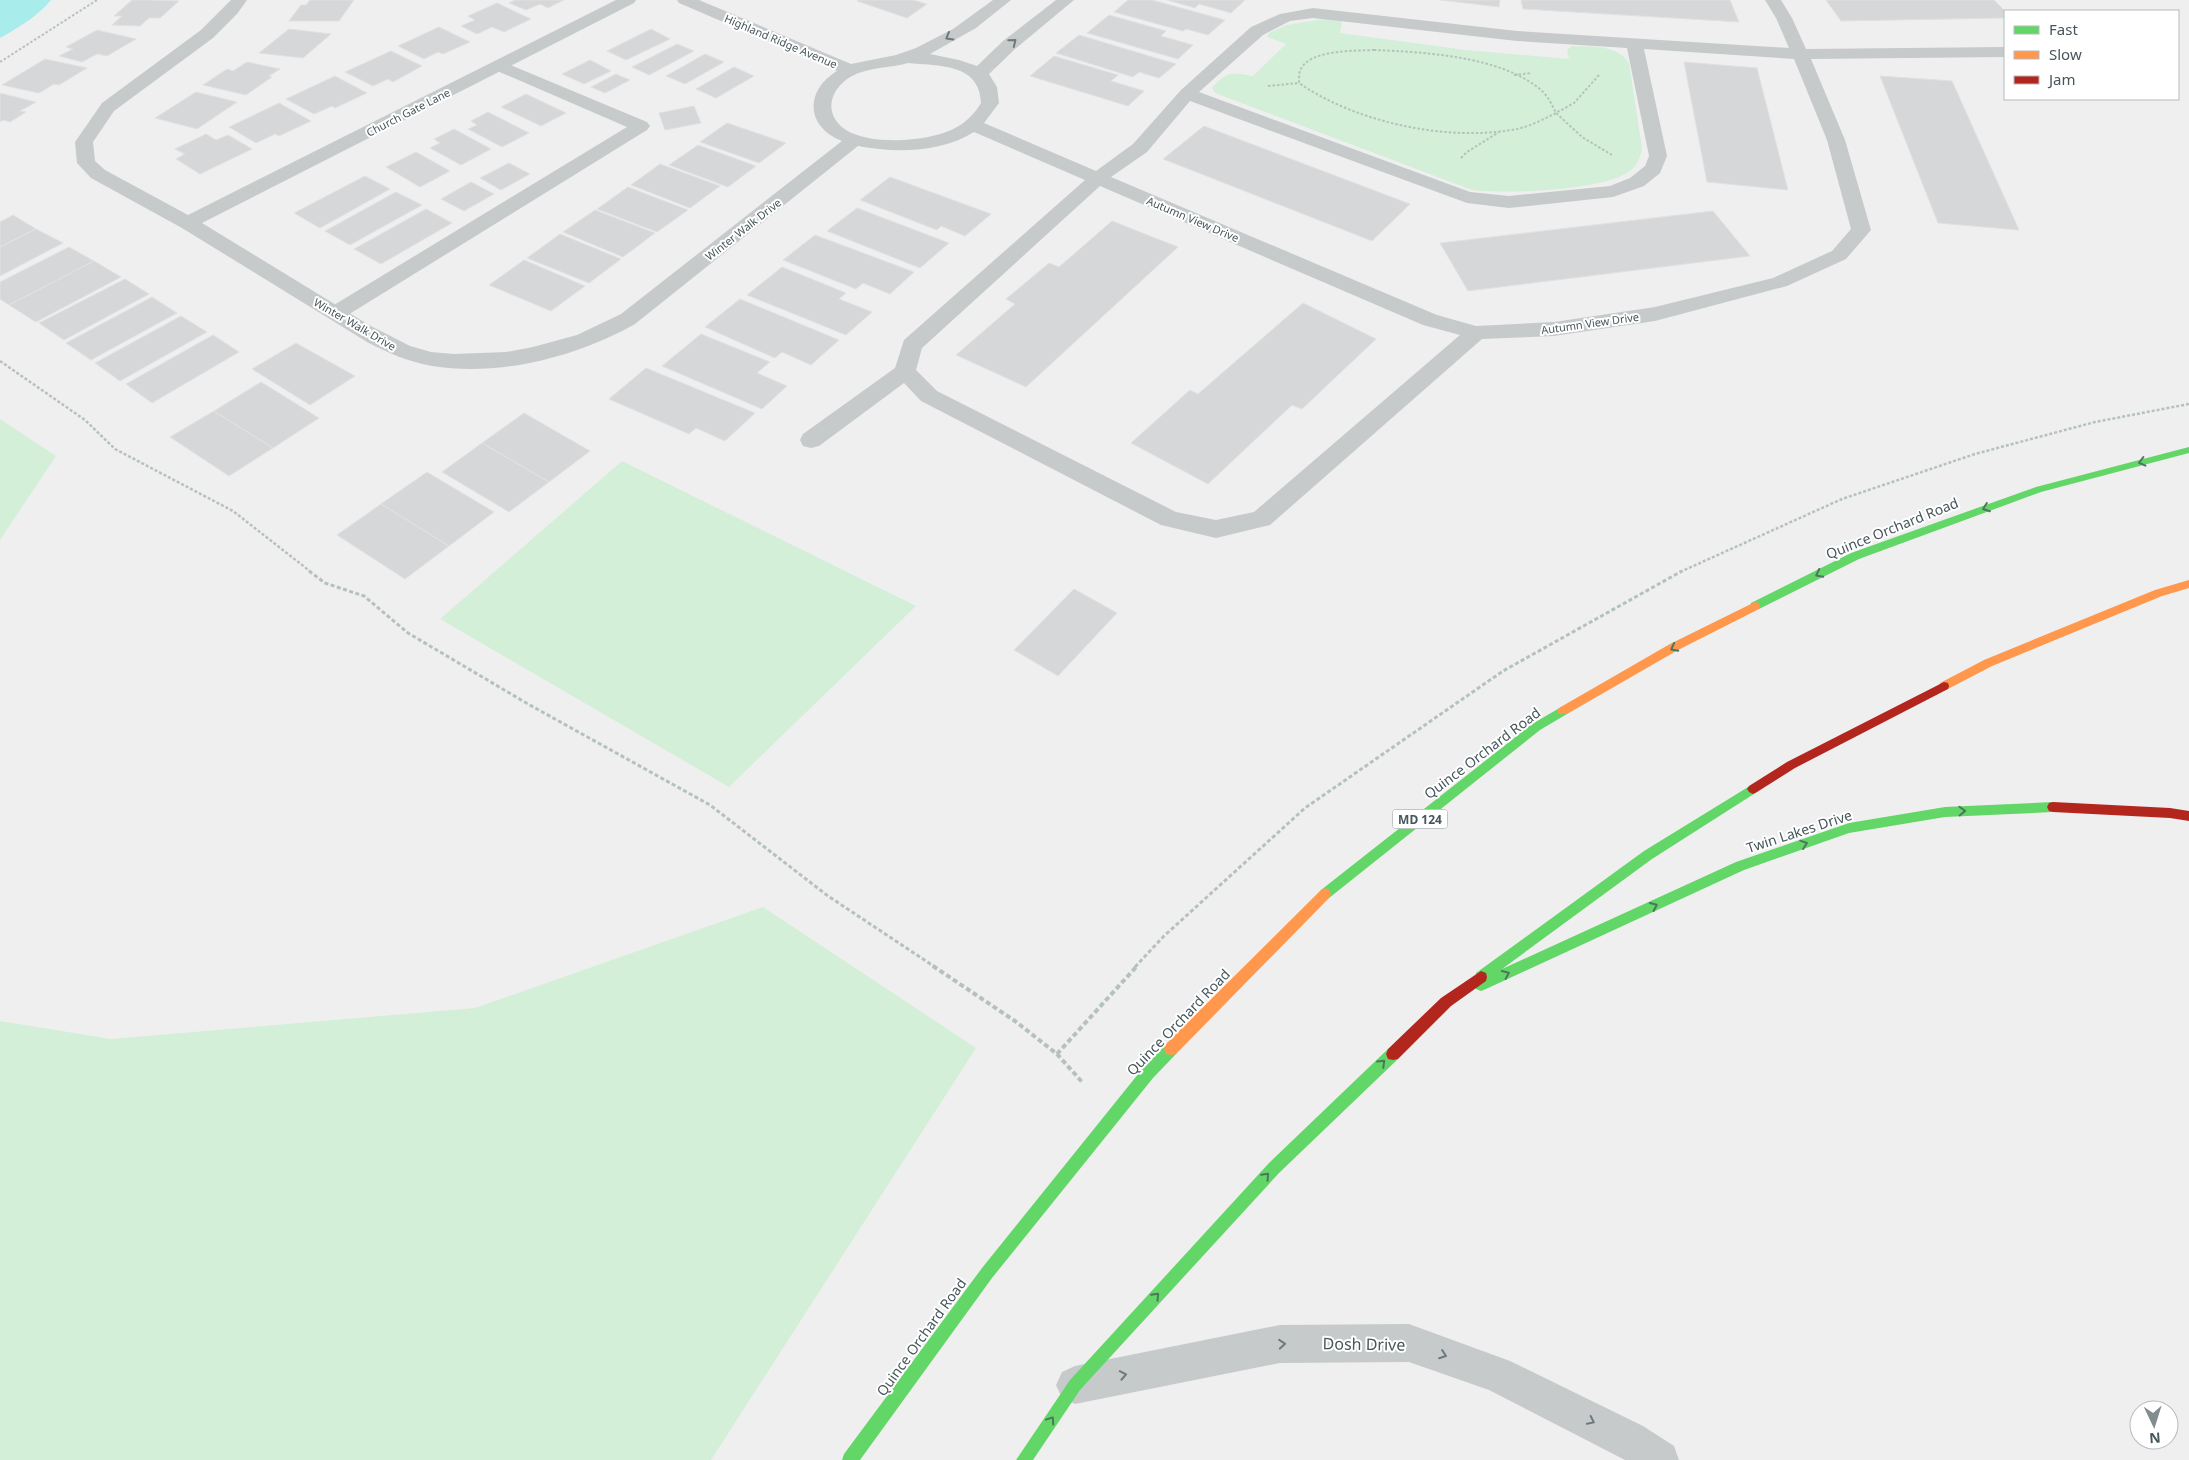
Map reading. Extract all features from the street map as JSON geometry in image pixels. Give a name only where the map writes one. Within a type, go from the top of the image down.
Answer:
[{"type":"main road","name":"Quince Orchard Road","points":[[850,1460],[986,1273],[1148,1073],[1321,897],[1536,727],[1674,647],[1855,556],[2039,488],[2189,450]]},
{"type":"main road","points":[[1024,1460],[1075,1385],[1274,1168],[1446,1002],[1648,855],[1791,765],[1988,663],[2159,594],[2189,584]]},
{"type":"main road","name":"Twin Lakes Drive","points":[[1446,1002],[1740,866],[1849,828],[1945,812],[2063,807],[2170,813],[2189,816]]},
{"type":"street","name":"Winter Walk Drive","points":[[239,0],[207,34],[108,108],[84,142],[86,163],[98,174],[187,223],[273,277],[391,346],[431,359],[495,360],[564,347],[611,330],[628,319],[856,139]]},
{"type":"street","name":"Church Gate Lane","points":[[187,223],[501,66],[628,0]]},
{"type":"street","name":"Highland Ridge Avenue","points":[[685,0],[850,70]]},
{"type":"street","points":[[909,58],[972,23],[1003,0]]},
{"type":"street","points":[[978,75],[1009,45],[1066,0]]},
{"type":"street","name":"Autumn View Drive","points":[[973,125],[1430,320],[1476,333],[1554,329],[1655,314],[1780,282],[1839,255],[1861,230],[1836,140],[1801,54],[1773,0]]},
{"type":"street","points":[[811,440],[905,371],[912,344],[1098,178],[1140,148],[1188,94],[1257,30],[1286,18],[1313,13],[1517,36],[1801,54],[2004,52]]},
{"type":"street","points":[[1188,94],[1467,197],[1509,202],[1613,191],[1637,182],[1653,169],[1658,156],[1634,43]]},
{"type":"street","points":[[909,58],[942,60],[965,67],[978,75],[988,86],[990,103],[980,120],[958,134],[929,143],[894,146],[865,143],[831,128],[824,118],[821,106],[825,92],[833,82],[850,70],[873,63],[909,58]]},
{"type":"street","points":[[336,313],[641,126],[501,66]]},
{"type":"street","points":[[905,371],[929,396],[1153,511],[1170,519],[1216,529],[1261,519],[1476,333]]},
{"type":"street","name":"Dosh Drive","points":[[1075,1385],[1280,1344],[1409,1343],[1497,1374],[1629,1440],[1660,1460]]},
{"type":"path","points":[[0,62],[97,0]]},
{"type":"path","points":[[1601,72],[1574,103],[1556,113],[1530,126],[1499,132],[1430,129],[1375,119],[1346,110],[1309,92],[1299,83],[1298,75],[1301,67],[1308,61],[1337,52],[1374,50],[1412,52],[1475,63],[1514,75],[1541,90],[1556,113],[1588,142],[1631,162],[1653,169]]},
{"type":"path","points":[[0,361],[85,420],[115,449],[233,511],[325,584],[364,596],[408,633],[528,704],[710,806],[828,896],[1015,1021],[1057,1054],[1113,1116]]},
{"type":"green space","points":[[1323,19],[1342,21],[1340,33],[1466,50],[1569,59],[1567,50],[1572,46],[1603,48],[1617,52],[1629,63],[1642,148],[1639,160],[1630,171],[1617,178],[1577,187],[1508,192],[1472,190],[1215,93],[1212,87],[1226,75],[1253,76],[1286,44],[1267,37],[1269,33],[1287,25]]},
{"type":"green space","points":[[0,419],[56,456],[0,540]]},
{"type":"green space","points":[[622,461],[916,606],[729,787],[440,619]]},
{"type":"green space","points":[[763,907],[976,1048],[711,1460],[0,1460],[0,1021],[111,1039],[475,1008]]},
{"type":"water","points":[[0,0],[51,0],[21,26],[0,38]]},
{"type":"building","points":[[132,0],[179,1],[160,18],[149,18],[140,26],[112,25],[122,16],[114,16]]},
{"type":"building","points":[[310,0],[354,0],[339,21],[289,21],[301,5],[306,5]]},
{"type":"building","points":[[515,0],[564,0],[548,8],[540,4],[526,10],[509,3]]},
{"type":"building","points":[[913,0],[927,4],[907,18],[857,1]]},
{"type":"building","points":[[1128,0],[1152,0],[1225,20],[1208,35],[1186,29],[1183,31],[1114,12]]},
{"type":"building","points":[[1167,0],[1245,0],[1231,13],[1199,4],[1195,8]]},
{"type":"building","points":[[1440,0],[1500,0],[1499,7]]},
{"type":"building","points":[[1521,0],[1730,0],[1739,22],[1523,9]]},
{"type":"building","points":[[1826,0],[1994,0],[2004,10],[2004,18],[1841,21]]},
{"type":"building","points":[[497,3],[531,19],[504,32],[492,27],[477,34],[461,26],[475,20],[468,16]]},
{"type":"building","points":[[1109,15],[1166,31],[1161,36],[1193,45],[1178,59],[1087,33]]},
{"type":"building","points":[[439,27],[470,42],[443,54],[438,52],[424,59],[398,46]]},
{"type":"building","points":[[289,29],[331,34],[303,58],[259,53]]},
{"type":"building","points":[[651,29],[670,39],[626,60],[607,51]]},
{"type":"building","points":[[97,30],[136,39],[107,56],[97,54],[82,62],[59,56],[73,49],[66,47]]},
{"type":"building","points":[[1079,35],[1176,64],[1159,78],[1139,72],[1133,77],[1056,53]]},
{"type":"building","points":[[677,44],[694,51],[649,75],[632,67]]},
{"type":"building","points":[[391,51],[422,66],[393,82],[388,79],[373,86],[345,72]]},
{"type":"building","points":[[705,54],[724,62],[685,84],[666,76]]},
{"type":"building","points":[[1054,56],[1118,75],[1111,81],[1144,91],[1128,106],[1030,76]]},
{"type":"building","points":[[45,59],[87,68],[59,85],[54,84],[39,93],[2,85]]},
{"type":"building","points":[[590,60],[611,71],[584,84],[562,74]]},
{"type":"building","points":[[247,62],[280,69],[246,95],[203,85],[227,69],[233,71]]},
{"type":"building","points":[[1684,62],[1757,68],[1788,190],[1707,182]]},
{"type":"building","points":[[734,67],[754,76],[716,98],[696,89]]},
{"type":"building","points":[[616,74],[630,80],[605,93],[591,87]]},
{"type":"building","points":[[335,76],[367,93],[335,108],[332,106],[314,114],[286,99]]},
{"type":"building","points":[[1880,76],[1952,81],[2019,230],[1938,223]]},
{"type":"building","points":[[196,92],[237,102],[197,129],[155,118]]},
{"type":"building","points":[[0,93],[36,102],[20,111],[26,112],[10,122],[3,120],[0,122]]},
{"type":"building","points":[[526,94],[566,113],[541,126],[501,107]]},
{"type":"building","points":[[279,103],[311,121],[279,136],[275,134],[256,143],[229,127]]},
{"type":"building","points":[[694,106],[701,123],[665,130],[659,113]]},
{"type":"building","points":[[488,112],[529,133],[502,147],[468,129],[477,125],[471,121]]},
{"type":"building","points":[[727,123],[786,143],[759,163],[700,142]]},
{"type":"building","points":[[1204,126],[1410,204],[1372,241],[1163,159]]},
{"type":"building","points":[[454,129],[491,149],[461,165],[430,148],[440,143],[434,139]]},
{"type":"building","points":[[206,134],[216,140],[228,135],[252,149],[200,174],[176,159],[185,154],[175,149]]},
{"type":"building","points":[[698,145],[756,166],[728,187],[669,165]]},
{"type":"building","points":[[416,152],[450,171],[420,187],[386,167]]},
{"type":"building","points":[[509,163],[530,174],[501,190],[480,178]]},
{"type":"building","points":[[660,164],[720,186],[690,208],[631,185]]},
{"type":"building","points":[[365,176],[390,189],[320,228],[294,213]]},
{"type":"building","points":[[890,177],[991,214],[965,236],[941,226],[937,230],[860,200]]},
{"type":"building","points":[[471,182],[494,194],[464,211],[441,199]]},
{"type":"building","points":[[628,187],[688,210],[657,232],[597,209]]},
{"type":"building","points":[[396,192],[422,205],[350,245],[325,231]]},
{"type":"building","points":[[857,208],[949,243],[920,268],[827,231]]},
{"type":"building","points":[[426,209],[452,223],[381,264],[354,249]]},
{"type":"building","points":[[595,210],[655,233],[623,257],[563,232]]},
{"type":"building","points":[[1713,211],[1750,256],[1468,291],[1440,243]]},
{"type":"building","points":[[13,215],[36,229],[0,247],[0,222]]},
{"type":"building","points":[[1112,221],[1178,247],[1026,387],[956,355],[1015,304],[1006,299],[1049,263],[1059,267]]},
{"type":"building","points":[[36,229],[63,243],[0,276],[0,247]]},
{"type":"building","points":[[560,234],[621,259],[589,283],[527,258]]},
{"type":"building","points":[[815,235],[914,272],[890,294],[863,283],[856,289],[783,260]]},
{"type":"building","points":[[69,247],[94,261],[9,305],[0,299],[0,282]]},
{"type":"building","points":[[524,260],[585,286],[551,311],[489,285]]},
{"type":"building","points":[[94,261],[121,277],[36,322],[9,305]]},
{"type":"building","points":[[782,267],[846,293],[839,299],[872,312],[846,335],[747,295]]},
{"type":"building","points":[[125,279],[149,294],[64,340],[39,323]]},
{"type":"building","points":[[152,297],[177,313],[91,360],[66,343]]},
{"type":"building","points":[[740,299],[839,340],[811,365],[782,352],[775,358],[705,327]]},
{"type":"building","points":[[1303,303],[1376,339],[1302,409],[1292,405],[1208,484],[1131,443],[1190,390],[1198,394]]},
{"type":"building","points":[[181,316],[207,332],[120,381],[95,363]]},
{"type":"building","points":[[701,334],[770,362],[757,373],[787,386],[762,409],[662,366]]},
{"type":"building","points":[[213,335],[239,352],[152,403],[126,384]]},
{"type":"building","points":[[296,343],[355,376],[310,405],[252,369]]},
{"type":"building","points":[[646,368],[755,413],[725,441],[696,428],[689,434],[609,399]]},
{"type":"building","points":[[261,382],[319,418],[273,448],[214,411]]},
{"type":"building","points":[[214,411],[273,448],[229,476],[170,437]]},
{"type":"building","points":[[524,413],[590,451],[549,482],[482,443]]},
{"type":"building","points":[[482,443],[549,482],[509,512],[442,472]]},
{"type":"building","points":[[427,472],[494,512],[449,546],[381,504]]},
{"type":"building","points":[[381,504],[449,546],[405,579],[337,535]]},
{"type":"building","points":[[1074,589],[1117,613],[1058,676],[1014,650]]},
{"type":"traffic: fast","points":[[1755,606],[1855,556],[2039,489],[2189,450]]},
{"type":"traffic: fast","points":[[1325,894],[1536,727],[1563,711]]},
{"type":"traffic: fast","points":[[1481,977],[1648,855],[1753,789]]},
{"type":"traffic: fast","points":[[1481,985],[1740,866],[1849,828],[1945,812],[2053,807]]},
{"type":"traffic: fast","points":[[850,1460],[987,1273],[1148,1073],[1171,1049]]},
{"type":"traffic: fast","points":[[1024,1460],[1075,1385],[1274,1168],[1393,1054]]},
{"type":"traffic: slow","points":[[1944,686],[1988,663],[2159,593],[2189,584]]},
{"type":"traffic: slow","points":[[1563,711],[1674,647],[1755,606]]},
{"type":"traffic: slow","points":[[1171,1049],[1325,894]]},
{"type":"traffic: jam","points":[[1753,789],[1791,765],[1944,686]]},
{"type":"traffic: jam","points":[[2053,807],[2170,813],[2189,816]]},
{"type":"traffic: jam","points":[[1393,1054],[1446,1002],[1481,977]]}]
